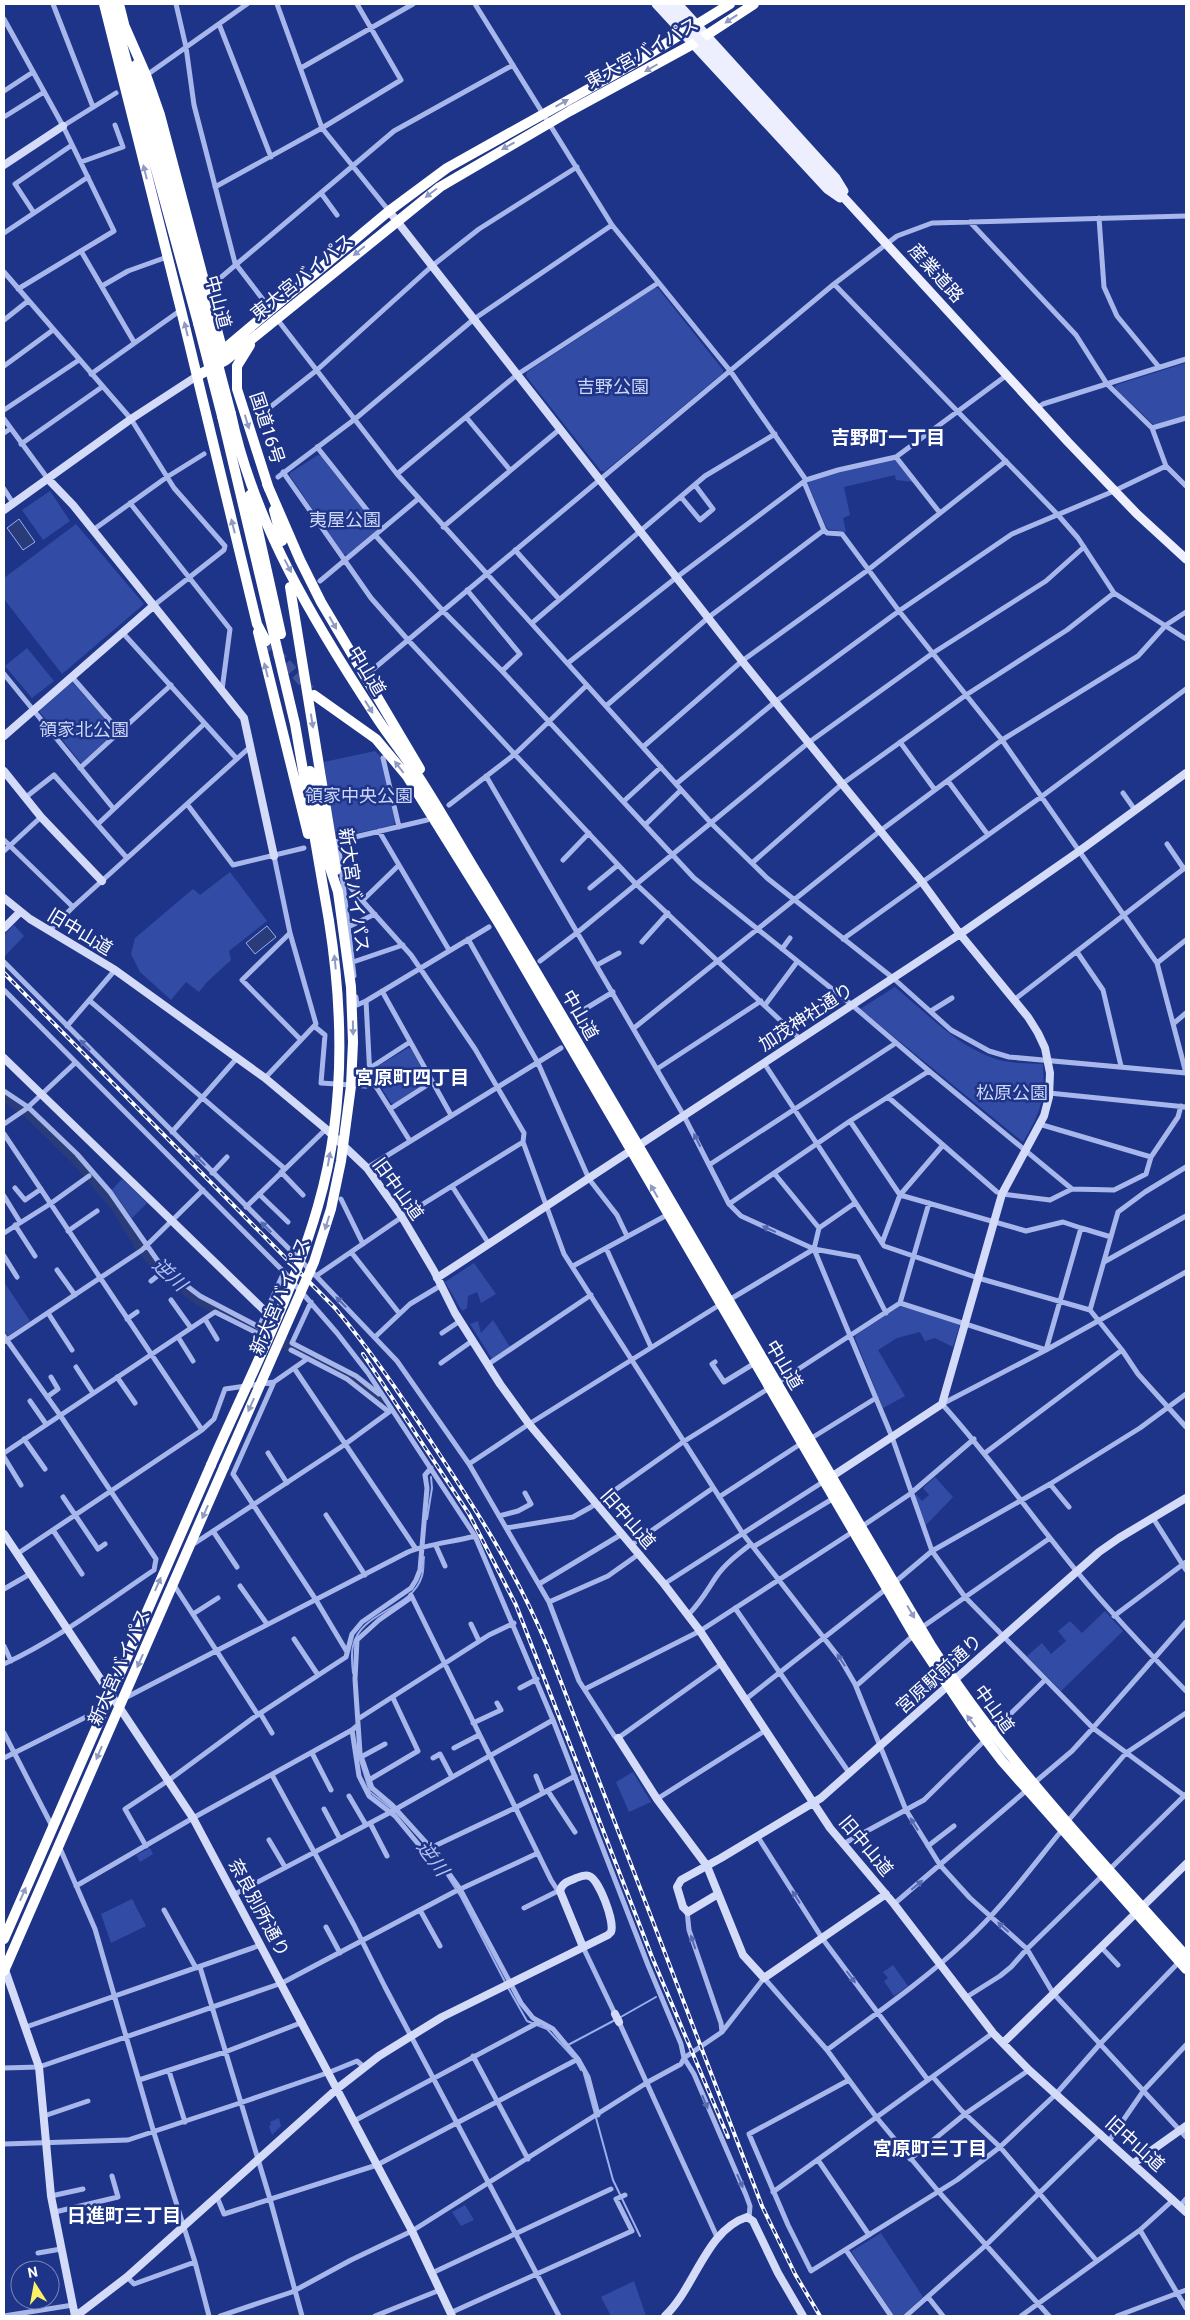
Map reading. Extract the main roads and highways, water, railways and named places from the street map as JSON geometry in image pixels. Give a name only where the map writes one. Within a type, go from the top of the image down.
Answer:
[{"type":"highway","points":[[104,4],[257,624],[266,641]]},
{"type":"highway","points":[[110,4],[146,75],[160,115],[224,355]]},
{"type":"highway","name":"中山道","points":[[119,4],[121,27],[227,415],[254,491],[275,542],[310,608],[377,719],[418,777],[488,892],[634,1149],[667,1214],[725,1302],[755,1362],[774,1386]]},
{"type":"highway","name":"東大宮バイパス","points":[[224,355],[262,330],[274,314],[390,211],[447,168],[633,64],[730,4]]},
{"type":"highway","name":"東大宮バイパス","points":[[197,376],[274,314],[453,178],[693,44],[754,4]]},
{"type":"highway","name":"国道16号","points":[[262,330],[241,357],[237,366],[237,389],[267,484],[282,541]]},
{"type":"highway","points":[[197,376],[204,375],[223,378],[237,389]]},
{"type":"highway","points":[[227,415],[295,724],[329,921]]},
{"type":"highway","points":[[237,440],[300,722],[328,862],[338,892]]},
{"type":"highway","points":[[267,484],[317,594],[442,805],[486,884],[488,892]]},
{"type":"highway","name":"新大宮バイパス","points":[[4,1969],[314,1262],[331,1209],[338,1178],[349,1104],[353,1042],[351,987],[290,587]]},
{"type":"highway","name":"新大宮バイパス","points":[[4,1939],[302,1254],[324,1183],[337,1110],[341,1044],[338,990],[329,921],[269,681],[257,624]]},
{"type":"highway","name":"中山道","points":[[314,695],[376,740],[407,776],[498,922],[725,1302],[890,1586],[951,1684],[1030,1787],[1185,1959]]},
{"type":"highway","name":"中山道","points":[[828,1479],[834,1497],[858,1529]]},
{"type":"main road","points":[[656,4],[827,189],[854,209]]},
{"type":"main road","name":"産業道路","points":[[667,4],[1114,491],[1186,559]]},
{"type":"main road","points":[[678,4],[836,178],[854,209]]},
{"type":"waterway","name":"逆川","points":[[4,1095],[29,1113],[76,1158],[116,1205],[140,1245],[166,1276],[202,1301],[352,1377],[380,1400]]},
{"type":"waterway","name":"逆川","points":[[427,1519],[432,1488],[431,1477]]},
{"type":"waterway","name":"逆川","points":[[353,1673],[352,1649],[358,1634],[365,1625],[398,1604],[416,1587],[423,1574],[424,1557]]},
{"type":"waterway","name":"逆川","points":[[359,1757],[370,1792],[392,1809]]},
{"type":"waterway","name":"逆川","points":[[441,1866],[461,1897],[505,1982]]},
{"type":"waterway","name":"逆川","points":[[507,1986],[527,2021],[547,2029],[573,2057]]},
{"type":"waterway","points":[[619,2018],[656,1997]]},
{"type":"waterway","points":[[568,2045],[615,2020]]},
{"type":"waterway","name":"逆川","points":[[576,2061],[581,2070]]},
{"type":"waterway","name":"逆川","points":[[584,2074],[613,2180],[640,2236]]},
{"type":"tunnel","points":[[266,641],[310,690]]},
{"type":"railway","points":[[4,973],[335,1308],[362,1341],[399,1393],[481,1520],[510,1569],[548,1648],[762,2206],[795,2274],[820,2316]]},
{"type":"railway","points":[[363,1354],[469,1514],[516,1605],[652,1957],[728,2137]]},
{"type":"district","name":"吉野町一丁目","points":[[888,437]]},
{"type":"district","name":"宮原町四丁目","points":[[412,1077]]},
{"type":"district","name":"宮原町三丁目","points":[[930,2148]]},
{"type":"district","name":"日進町三丁目","points":[[124,2215]]},
{"type":"park label","name":"吉野公園","points":[[613,387]]},
{"type":"park label","name":"夷屋公園","points":[[345,520]]},
{"type":"park label","name":"領家北公園","points":[[84,730]]},
{"type":"park label","name":"領家中央公園","points":[[359,796]]},
{"type":"park label","name":"松原公園","points":[[1012,1093]]}]
